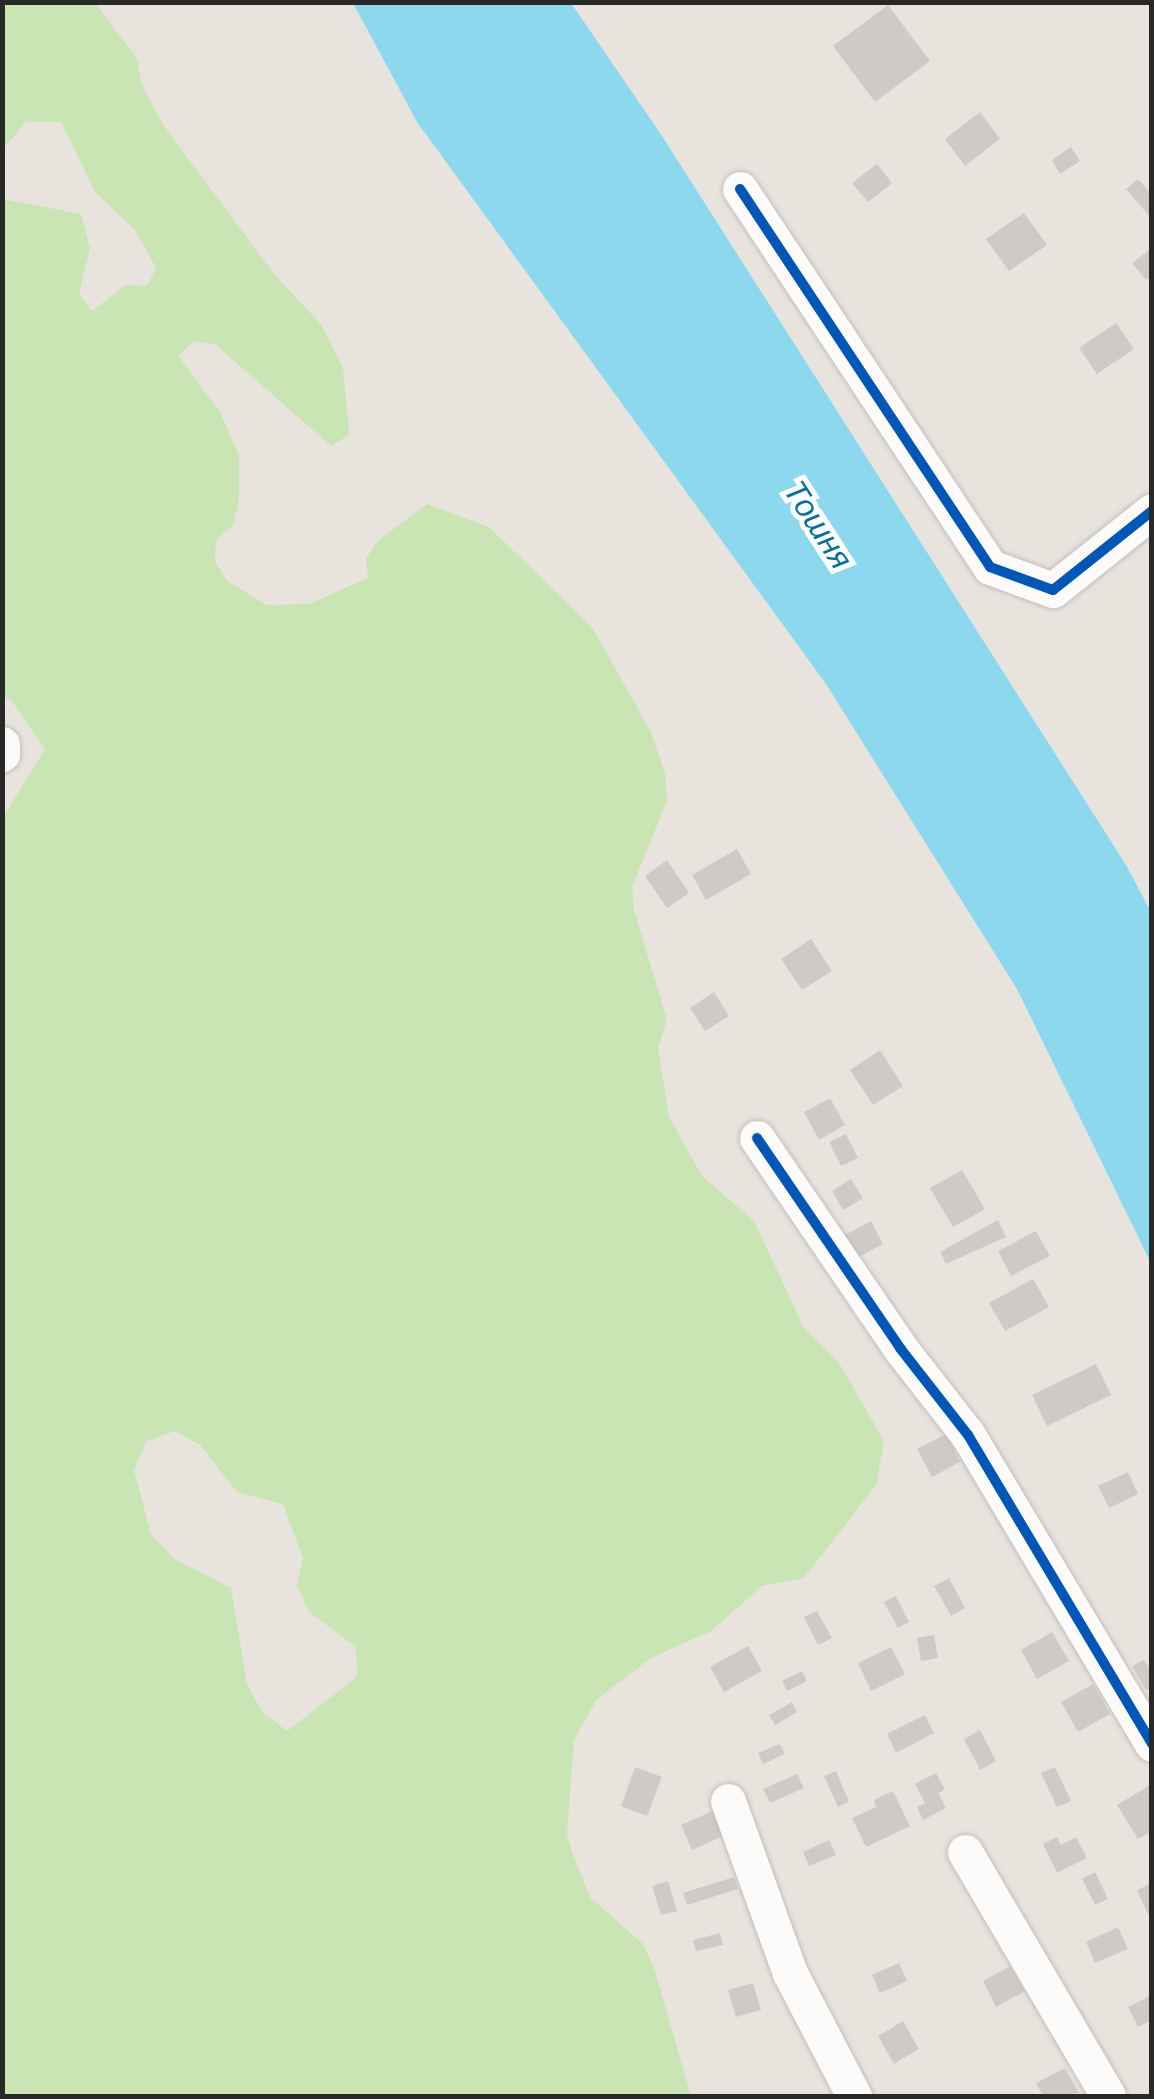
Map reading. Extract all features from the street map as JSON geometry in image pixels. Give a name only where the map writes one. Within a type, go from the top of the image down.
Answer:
[{"type":"street","points":[[740,189],[990,567],[1053,590],[1152,511]]},
{"type":"street","points":[[2,744],[2,754]]},
{"type":"street","points":[[757,1138],[900,1348],[968,1435],[1152,1744]]},
{"type":"street","points":[[728,1800],[790,1972],[854,2096]]},
{"type":"street","points":[[965,1852],[1108,2096]]},
{"type":"green space","points":[[3,2],[96,4],[137,59],[141,83],[162,123],[273,273],[321,324],[343,368],[349,435],[331,446],[216,345],[194,341],[178,356],[220,412],[239,456],[239,501],[233,525],[216,540],[215,562],[227,581],[267,605],[309,604],[368,578],[366,558],[379,540],[427,504],[489,527],[592,627],[650,730],[665,773],[667,801],[632,887],[634,910],[667,1020],[658,1048],[669,1117],[702,1176],[754,1221],[804,1328],[839,1363],[884,1441],[876,1485],[804,1578],[762,1586],[711,1631],[651,1658],[597,1699],[574,1740],[567,1834],[573,1855],[590,1897],[643,1944],[653,1965],[691,2096],[3,2096],[2,819],[45,749],[11,700],[3,695],[3,199],[81,214],[90,248],[79,294],[92,311],[126,285],[147,286],[156,268],[135,230],[95,192],[61,122],[26,122],[3,149]],"holes":[[[175,1431],[200,1445],[237,1492],[283,1504],[303,1558],[297,1586],[309,1612],[356,1647],[357,1677],[287,1731],[262,1712],[247,1684],[231,1588],[174,1559],[151,1534],[134,1470],[146,1441]]]},
{"type":"water","name":"Тошня","points":[[353,3],[571,3],[662,136],[1126,865],[1151,912],[1151,1263],[1017,989],[826,684],[417,122]]},
{"type":"building","points":[[888,5],[930,61],[875,102],[833,46]]},
{"type":"building","points":[[980,112],[1000,139],[965,166],[945,139]]},
{"type":"building","points":[[1071,147],[1080,161],[1060,174],[1052,160]]},
{"type":"building","points":[[877,164],[892,183],[868,202],[852,183]]},
{"type":"building","points":[[1138,179],[1152,195],[1152,219],[1126,189]]},
{"type":"building","points":[[1024,213],[1047,245],[1009,271],[986,239]]},
{"type":"building","points":[[1152,248],[1152,276],[1146,280],[1132,263]]},
{"type":"building","points":[[1116,323],[1134,349],[1097,374],[1079,348]]},
{"type":"building","points":[[737,849],[751,874],[706,900],[692,875]]},
{"type":"building","points":[[667,860],[689,893],[667,908],[645,876]]},
{"type":"building","points":[[811,939],[832,971],[802,990],[781,959]]},
{"type":"building","points":[[714,992],[729,1016],[705,1031],[690,1008]]},
{"type":"building","points":[[880,1050],[903,1086],[873,1105],[850,1070]]},
{"type":"building","points":[[830,1098],[845,1125],[819,1140],[804,1112]]},
{"type":"building","points":[[846,1134],[858,1158],[841,1166],[829,1142]]},
{"type":"building","points":[[962,1170],[985,1209],[953,1227],[930,1188]]},
{"type":"building","points":[[851,1179],[863,1198],[843,1210],[832,1191]]},
{"type":"building","points":[[998,1220],[1006,1237],[946,1264],[940,1252]]},
{"type":"building","points":[[871,1221],[883,1244],[855,1259],[843,1236]]},
{"type":"building","points":[[1036,1231],[1050,1256],[1011,1276],[998,1251]]},
{"type":"building","points":[[1033,1279],[1049,1307],[1005,1331],[989,1303]]},
{"type":"building","points":[[1096,1364],[1111,1395],[1047,1426],[1032,1395]]},
{"type":"building","points":[[946,1434],[960,1462],[932,1477],[917,1449]]},
{"type":"building","points":[[1128,1472],[1138,1494],[1109,1508],[1098,1486]]},
{"type":"building","points":[[949,1578],[965,1608],[951,1616],[934,1586]]},
{"type":"building","points":[[896,1596],[909,1622],[898,1628],[884,1602]]},
{"type":"building","points":[[817,1611],[832,1638],[818,1645],[804,1617]]},
{"type":"building","points":[[1052,1632],[1069,1661],[1037,1679],[1021,1650]]},
{"type":"building","points":[[934,1635],[938,1658],[921,1661],[917,1638]]},
{"type":"building","points":[[748,1646],[762,1671],[724,1692],[710,1667]]},
{"type":"building","points":[[891,1647],[905,1674],[871,1691],[858,1663]]},
{"type":"building","points":[[1144,1660],[1152,1673],[1152,1687],[1146,1690],[1132,1666]]},
{"type":"building","points":[[802,1671],[807,1681],[787,1691],[782,1681]]},
{"type":"building","points":[[1093,1684],[1110,1714],[1078,1732],[1061,1702]]},
{"type":"building","points":[[792,1702],[797,1712],[775,1725],[769,1715]]},
{"type":"building","points":[[925,1715],[934,1733],[896,1753],[887,1734]]},
{"type":"building","points":[[980,1730],[996,1761],[980,1770],[964,1739]]},
{"type":"building","points":[[780,1744],[785,1754],[763,1764],[758,1753]]},
{"type":"building","points":[[635,1767],[662,1777],[647,1816],[621,1806]]},
{"type":"building","points":[[1055,1767],[1071,1801],[1057,1807],[1041,1773]]},
{"type":"building","points":[[836,1771],[849,1802],[838,1807],[824,1776]]},
{"type":"building","points":[[936,1773],[945,1790],[938,1793],[946,1808],[923,1820],[917,1807],[925,1803],[915,1784]]},
{"type":"building","points":[[797,1774],[804,1788],[770,1803],[763,1789]]},
{"type":"building","points":[[1152,1784],[1152,1831],[1138,1839],[1117,1805]]},
{"type":"building","points":[[893,1791],[910,1826],[866,1847],[852,1818],[876,1807],[874,1800]]},
{"type":"building","points":[[717,1809],[727,1834],[692,1850],[681,1825]]},
{"type":"building","points":[[1057,1837],[1061,1845],[1076,1837],[1087,1858],[1057,1873],[1043,1844]]},
{"type":"building","points":[[829,1840],[836,1855],[809,1866],[803,1852]]},
{"type":"building","points":[[1095,1872],[1108,1899],[1095,1905],[1082,1879]]},
{"type":"building","points":[[734,1877],[738,1889],[687,1905],[683,1893]]},
{"type":"building","points":[[668,1881],[677,1911],[661,1915],[652,1886]]},
{"type":"building","points":[[1152,1883],[1152,1912],[1148,1914],[1137,1890]]},
{"type":"building","points":[[1118,1927],[1128,1949],[1095,1963],[1086,1942]]},
{"type":"building","points":[[720,1933],[723,1945],[696,1951],[693,1940]]},
{"type":"building","points":[[899,1963],[907,1981],[880,1993],[872,1975]]},
{"type":"building","points":[[1011,1966],[1025,1991],[996,2007],[983,1981]]},
{"type":"building","points":[[753,1983],[761,2010],[736,2017],[728,1990]]},
{"type":"building","points":[[1152,1995],[1152,2020],[1138,2027],[1128,2007]]},
{"type":"building","points":[[903,2021],[919,2049],[894,2064],[878,2036]]},
{"type":"building","points":[[1065,2068],[1079,2093],[1043,2096],[1036,2083]]},
{"type":"cycle path","points":[[740,189],[990,567],[1053,590],[1152,511]]},
{"type":"cycle path","points":[[757,1138],[900,1348],[968,1435],[1152,1744]]}]
